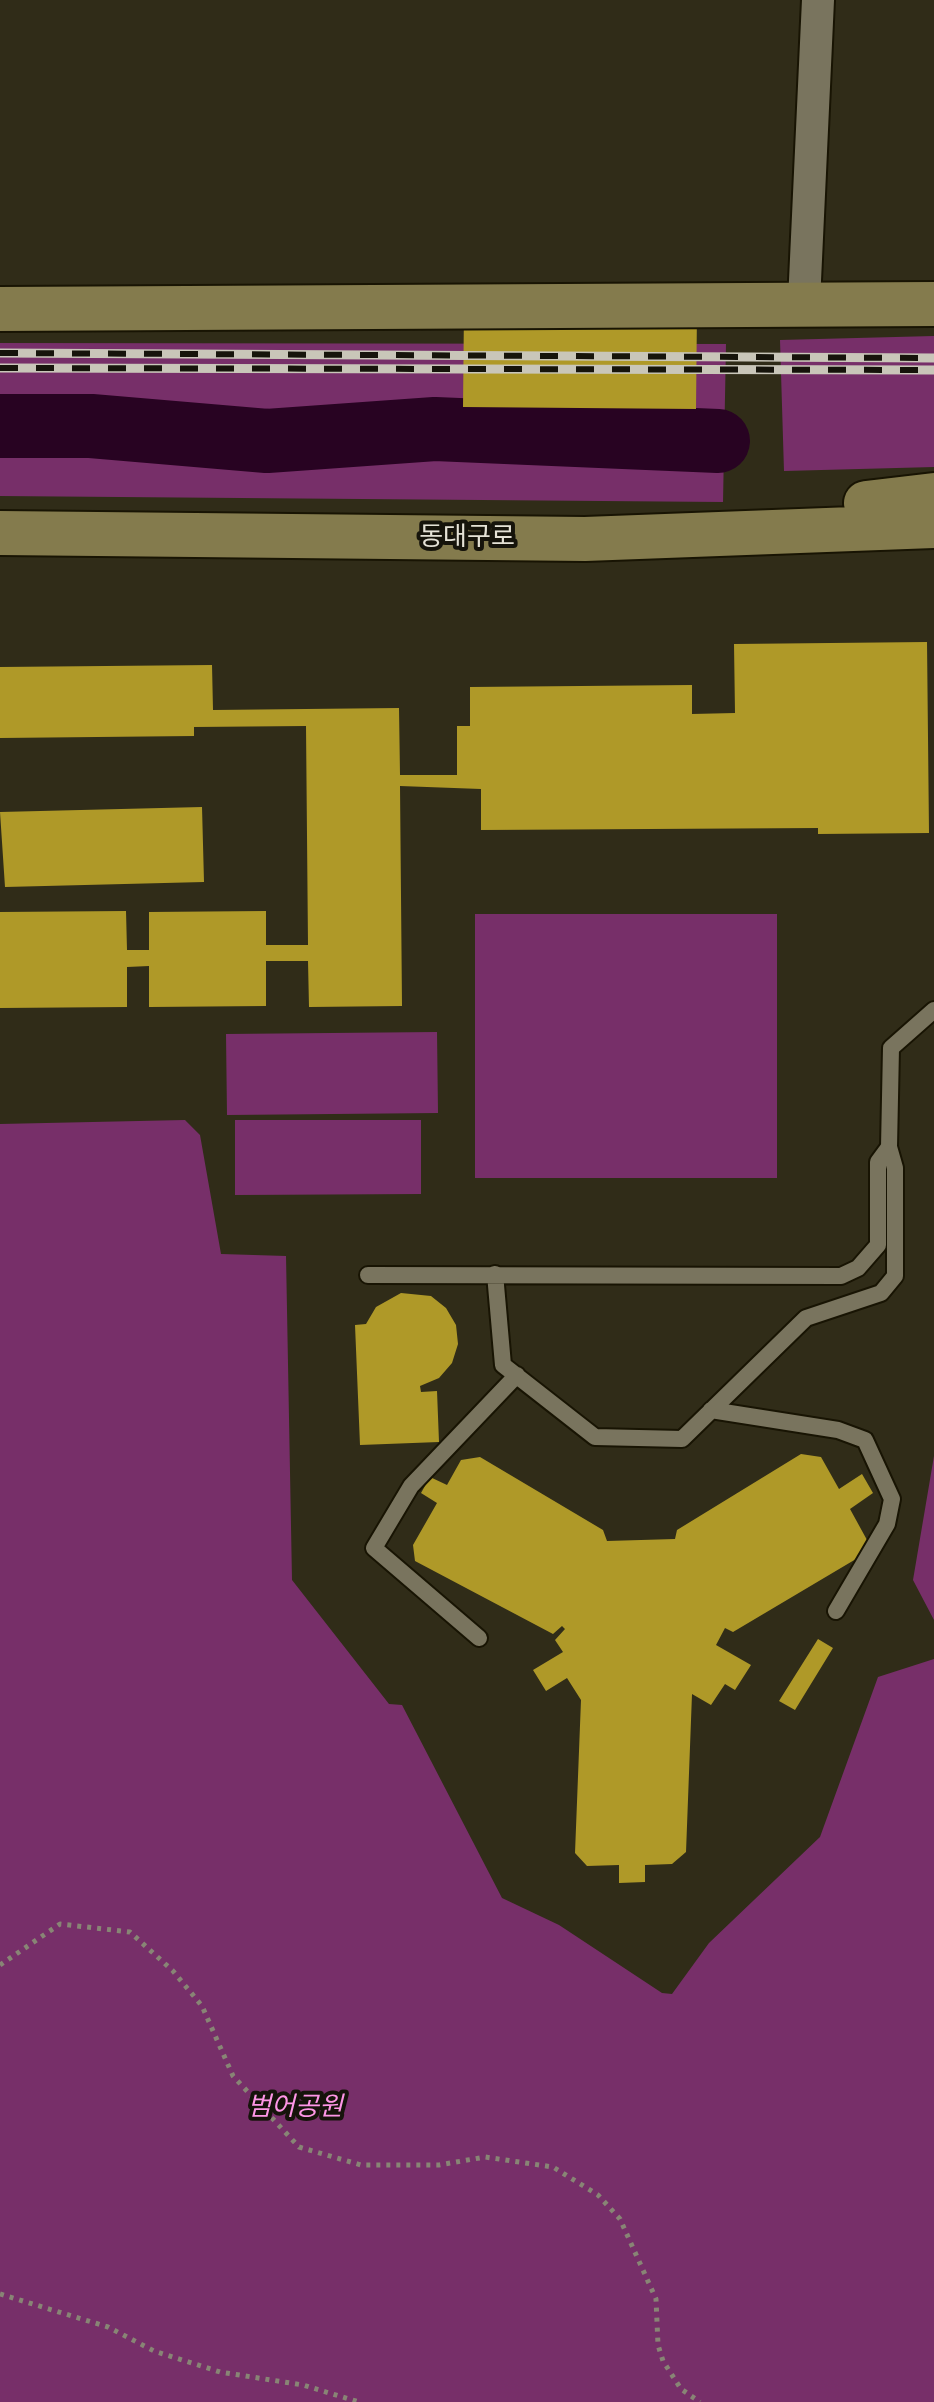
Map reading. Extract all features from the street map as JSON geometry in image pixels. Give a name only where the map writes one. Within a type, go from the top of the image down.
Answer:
[{"type":"main road","points":[[0,309],[804,302],[934,304]]},
{"type":"main road","points":[[790,533],[868,503],[934,495]]},
{"type":"main road","name":"동대구로","points":[[0,533],[598,539],[934,526]]},
{"type":"street","points":[[804,302],[818,0]]},
{"type":"lane","points":[[495,1274],[503,1365],[595,1437],[682,1439],[806,1318],[881,1293],[895,1276],[895,1168],[889,1147],[891,1048],[934,1010]]},
{"type":"lane","points":[[368,1275],[841,1276],[858,1268],[878,1245],[878,1162],[889,1147]]},
{"type":"lane","points":[[479,1638],[374,1548],[411,1486],[517,1375]]},
{"type":"lane","points":[[711,1410],[838,1430],[865,1440],[892,1499],[887,1524],[836,1611]]},
{"type":"path","points":[[0,1965],[60,1924],[130,1932],[173,1971],[202,2006],[233,2076],[299,2147],[361,2165],[439,2165],[485,2157],[553,2167],[598,2195],[620,2219],[656,2299],[658,2345],[663,2361],[681,2389],[700,2402]]},
{"type":"path","points":[[0,2294],[108,2327],[154,2351],[220,2372],[303,2385],[359,2402]]},
{"type":"green space","points":[[934,336],[934,467],[784,471],[780,340]]},
{"type":"green space","points":[[0,343],[726,344],[723,502],[0,496]]},
{"type":"green space","points":[[475,914],[777,914],[777,1178],[475,1178]]},
{"type":"green space","points":[[437,1032],[438,1113],[227,1115],[226,1034]]},
{"type":"green space","name":"범어공원","points":[[185,1120],[200,1135],[221,1254],[286,1256],[292,1580],[389,1704],[402,1705],[502,1898],[559,1925],[662,1993],[672,1994],[709,1943],[820,1837],[878,1677],[934,1659],[934,2402],[0,2402],[0,1124]]},
{"type":"green space","points":[[235,1120],[421,1120],[421,1194],[235,1195]]},
{"type":"green space","points":[[934,1456],[934,1620],[913,1580]]},
{"type":"building","points":[[464,308],[697,310],[696,409],[463,407]]},
{"type":"building","points":[[927,642],[929,833],[818,834],[818,828],[481,830],[481,789],[400,786],[402,1006],[309,1007],[308,961],[266,961],[266,1006],[149,1007],[149,966],[127,967],[127,1007],[0,1008],[0,912],[126,911],[127,950],[149,950],[149,912],[266,911],[266,945],[308,945],[306,726],[194,727],[194,736],[0,738],[0,667],[212,665],[213,710],[399,708],[400,775],[457,775],[457,726],[470,726],[470,687],[692,685],[692,714],[735,713],[734,644]]},
{"type":"building","points":[[202,807],[204,882],[5,887],[0,812]]},
{"type":"building","points":[[401,1293],[431,1296],[446,1308],[456,1325],[458,1344],[452,1363],[439,1378],[420,1386],[421,1392],[437,1391],[439,1442],[360,1445],[355,1325],[366,1324],[376,1307]]},
{"type":"building","points":[[801,1454],[821,1457],[839,1489],[862,1474],[873,1493],[850,1509],[867,1540],[856,1559],[733,1632],[725,1628],[716,1645],[751,1665],[735,1690],[725,1684],[711,1705],[692,1694],[686,1852],[672,1864],[645,1865],[645,1882],[619,1883],[619,1865],[587,1866],[575,1853],[581,1700],[567,1678],[546,1691],[533,1670],[563,1652],[555,1640],[565,1629],[562,1626],[553,1634],[415,1561],[413,1545],[437,1503],[421,1493],[430,1477],[447,1485],[461,1460],[480,1457],[603,1530],[607,1541],[675,1539],[677,1530]]},
{"type":"building","points":[[818,1639],[833,1648],[795,1710],[779,1701]]},
{"type":"waterway","points":[[0,426],[91,426],[267,441],[435,429],[718,441]]},
{"type":"railway","points":[[0,353],[934,358]]},
{"type":"railway","points":[[0,368],[934,370]]}]
